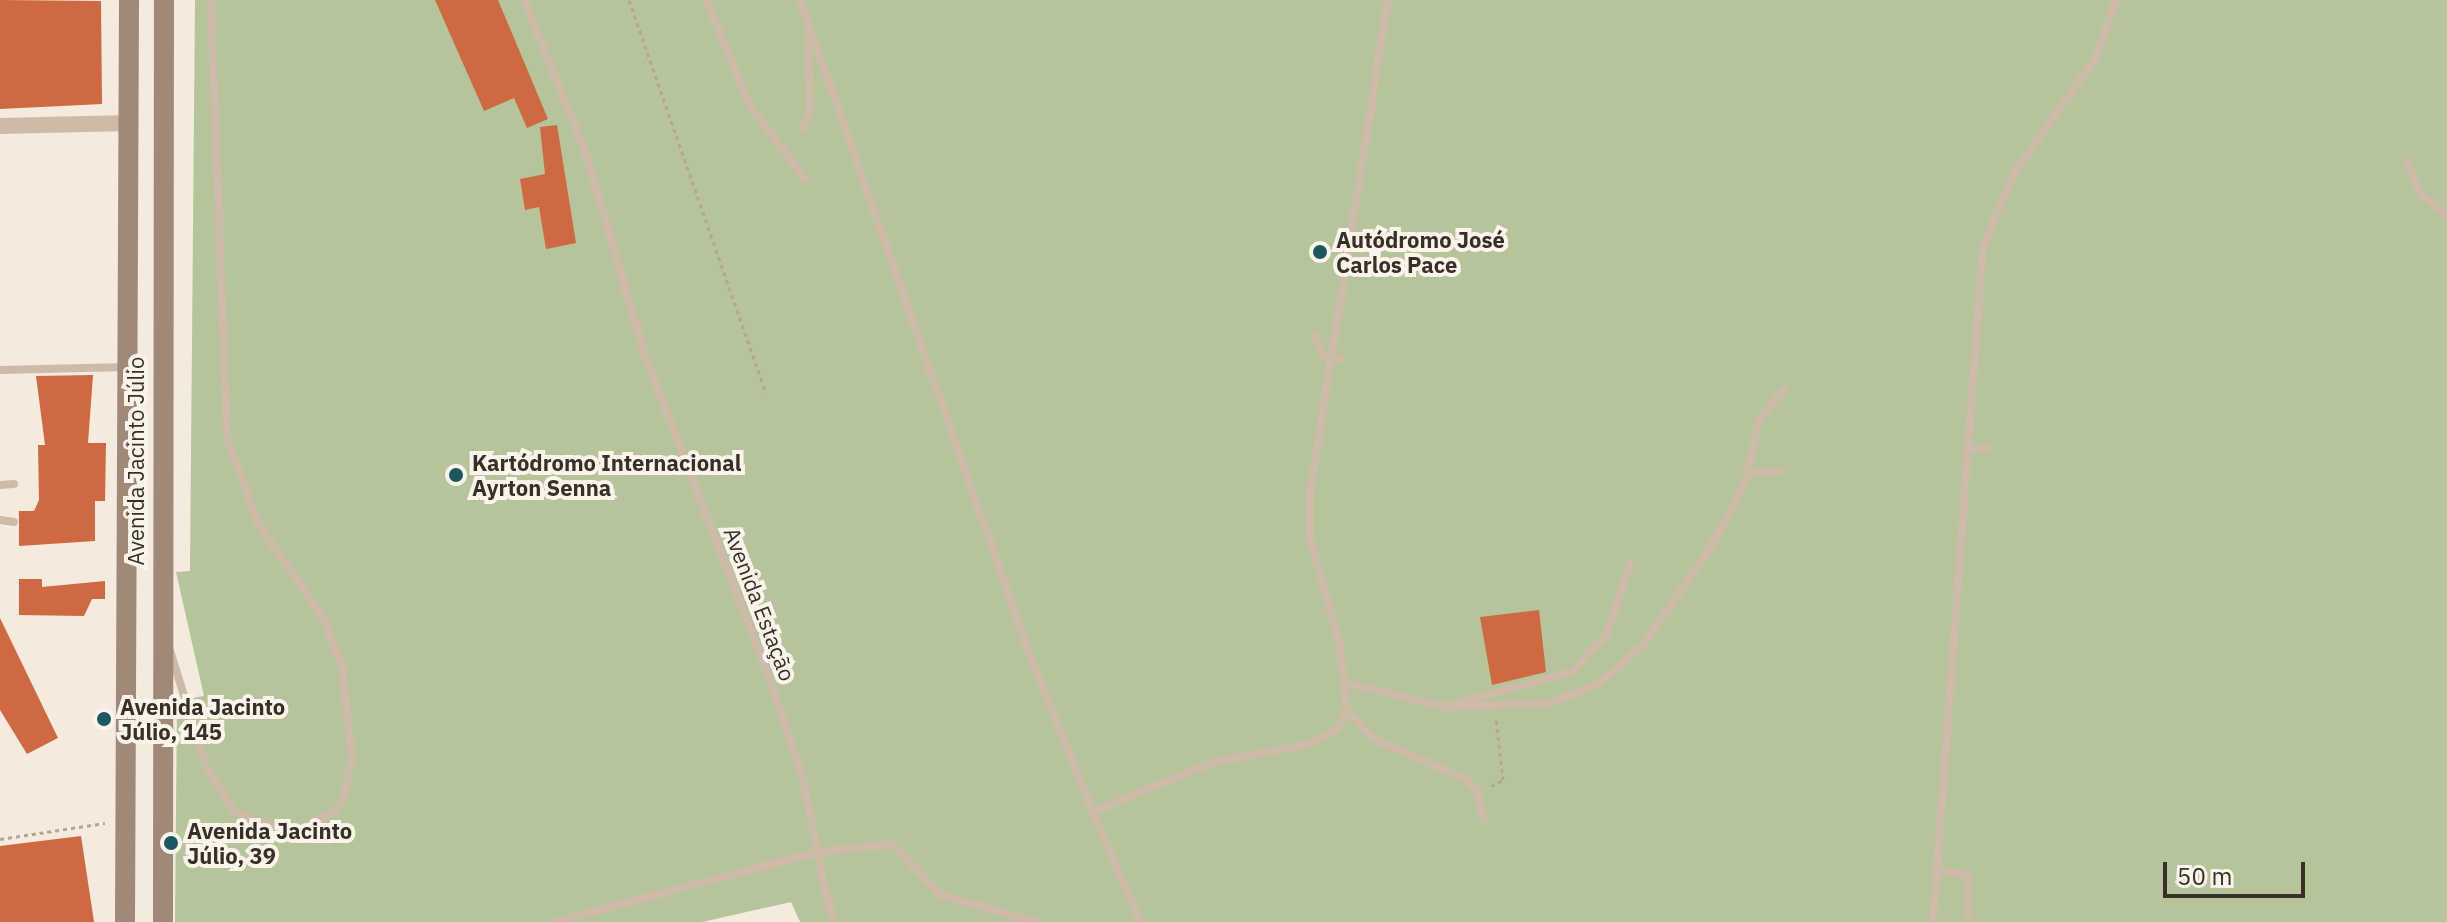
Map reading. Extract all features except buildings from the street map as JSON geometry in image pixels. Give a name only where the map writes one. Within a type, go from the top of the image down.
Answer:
[{"type":"street","name":"Avenida Jacinto Júlio","points":[[125,922],[129,0]]},
{"type":"street","name":"Avenida Jacinto Júlio","points":[[163,922],[160,634],[164,0]]},
{"type":"street","points":[[0,126],[129,123]]},
{"type":"street","points":[[124,742],[161,742]]},
{"type":"lane","points":[[160,634],[185,681],[206,767],[235,812],[289,833],[334,812],[344,798],[352,756],[342,668],[324,619],[258,524],[227,438],[211,0]]},
{"type":"lane","name":"Avenida Estação","points":[[524,0],[597,190],[646,359],[772,685],[833,922]]},
{"type":"lane","points":[[706,0],[749,104],[805,179]]},
{"type":"lane","points":[[800,0],[1027,647],[1140,922]]},
{"type":"lane","points":[[1093,812],[1210,763],[1308,744],[1337,729],[1347,710],[1345,683],[1308,520],[1337,358],[1388,0]]},
{"type":"lane","points":[[1933,922],[1966,448],[1988,224],[2014,173],[2097,56],[2116,0]]},
{"type":"lane","points":[[803,130],[810,108],[808,23]]},
{"type":"lane","points":[[2406,161],[2421,194],[2447,215]]},
{"type":"lane","points":[[1315,337],[1321,354],[1337,358]]},
{"type":"lane","points":[[0,370],[127,367]]},
{"type":"lane","points":[[1345,683],[1446,707],[1495,706],[1566,699],[1627,663],[1711,547],[1747,473],[1759,420],[1783,391]]},
{"type":"lane","points":[[1966,448],[1987,449]]},
{"type":"lane","points":[[1747,473],[1782,471]]},
{"type":"lane","points":[[0,485],[14,484]]},
{"type":"lane","points":[[0,520],[14,522]]},
{"type":"lane","points":[[1446,707],[1572,672],[1606,636],[1630,563]]},
{"type":"lane","points":[[1347,710],[1374,739],[1455,772],[1476,789],[1484,819]]},
{"type":"lane","points":[[554,922],[817,852],[892,844],[941,895],[1036,922]]},
{"type":"lane","points":[[1937,871],[1969,875],[1969,922]]},
{"type":"path","points":[[629,0],[766,393]]},
{"type":"path","points":[[1476,789],[1503,782],[1495,706]]},
{"type":"path","points":[[0,839],[125,821]]},
{"type":"green space","name":"Autódromo José Carlos Pace","points":[[195,0],[2447,0],[2447,922],[800,922],[791,902],[702,922],[175,922],[177,701],[204,696],[176,572],[190,571]]},
{"type":"place","name":"Autódromo José Carlos Pace","points":[[1320,252]]},
{"type":"place","name":"Kartódromo Internacional Ayrton Senna","points":[[456,475]]},
{"type":"place","name":"Avenida Jacinto Júlio, 145","points":[[104,719]]},
{"type":"place","name":"Avenida Jacinto Júlio, 39","points":[[171,843]]}]
